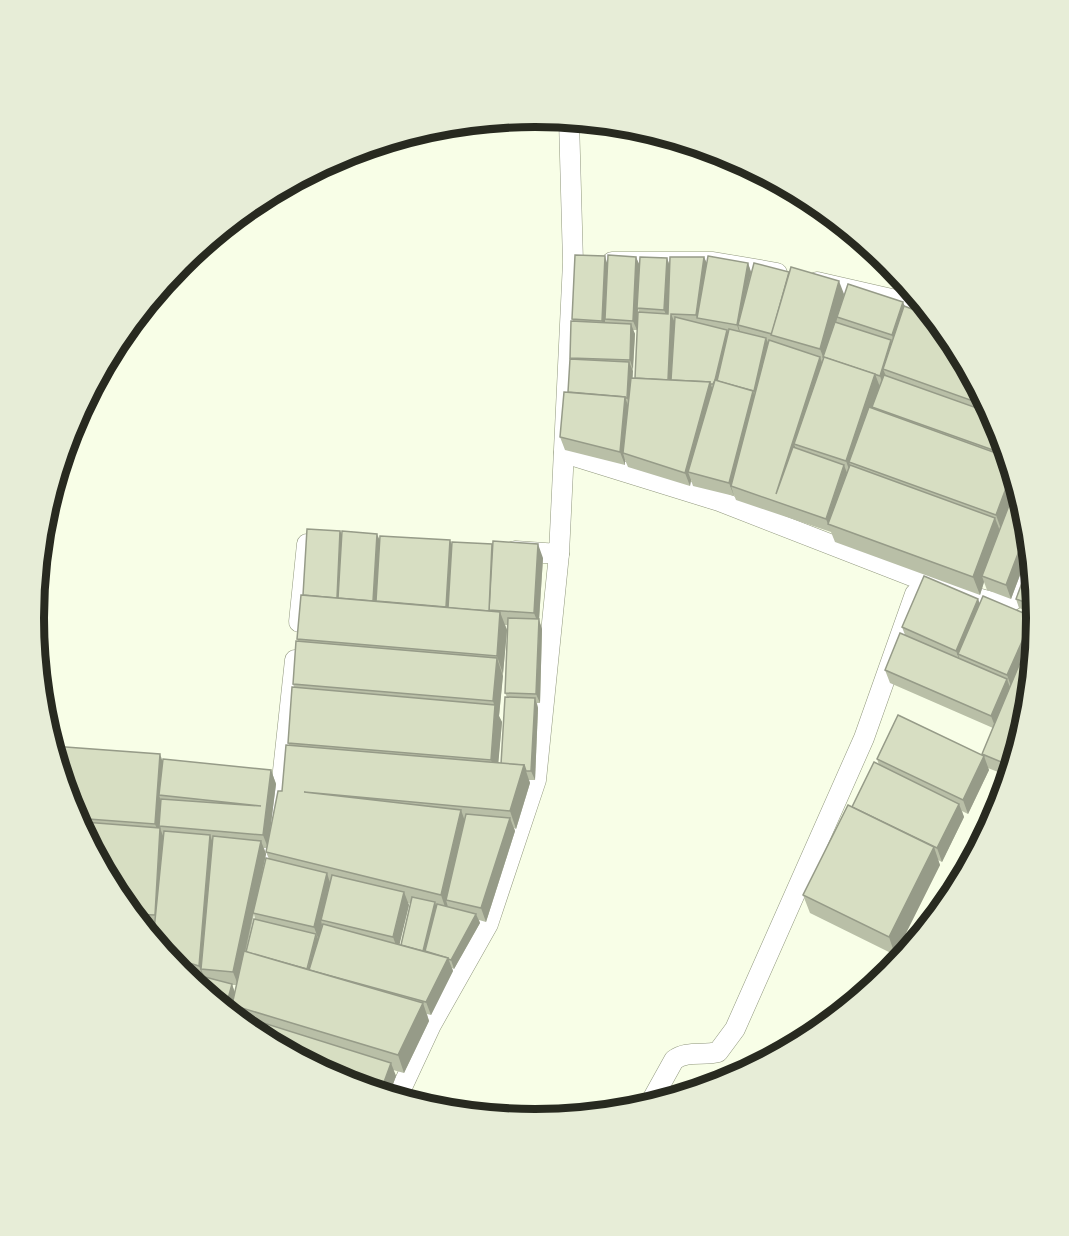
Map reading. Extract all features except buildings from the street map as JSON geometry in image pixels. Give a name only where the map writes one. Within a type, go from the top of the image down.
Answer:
[{"type":"street","points":[[401,1090],[431,1025],[488,924],[536,780],[559,554],[573,262],[569,128]]},
{"type":"street","points":[[573,262],[713,262],[761,270],[912,305]]},
{"type":"street","points":[[564,453],[719,501],[942,588],[996,602],[1026,615]]},
{"type":"street","points":[[829,543],[837,521]]},
{"type":"street","points":[[259,903],[282,780],[308,536],[320,537]]},
{"type":"street","points":[[499,550],[559,554]]},
{"type":"street","points":[[996,602],[1016,599],[1024,583]]},
{"type":"street","points":[[655,1094],[674,1060],[680,1055],[718,1052],[735,1029],[864,738],[915,594],[924,588],[942,588]]},
{"type":"street","points":[[260,778],[282,780]]}]
